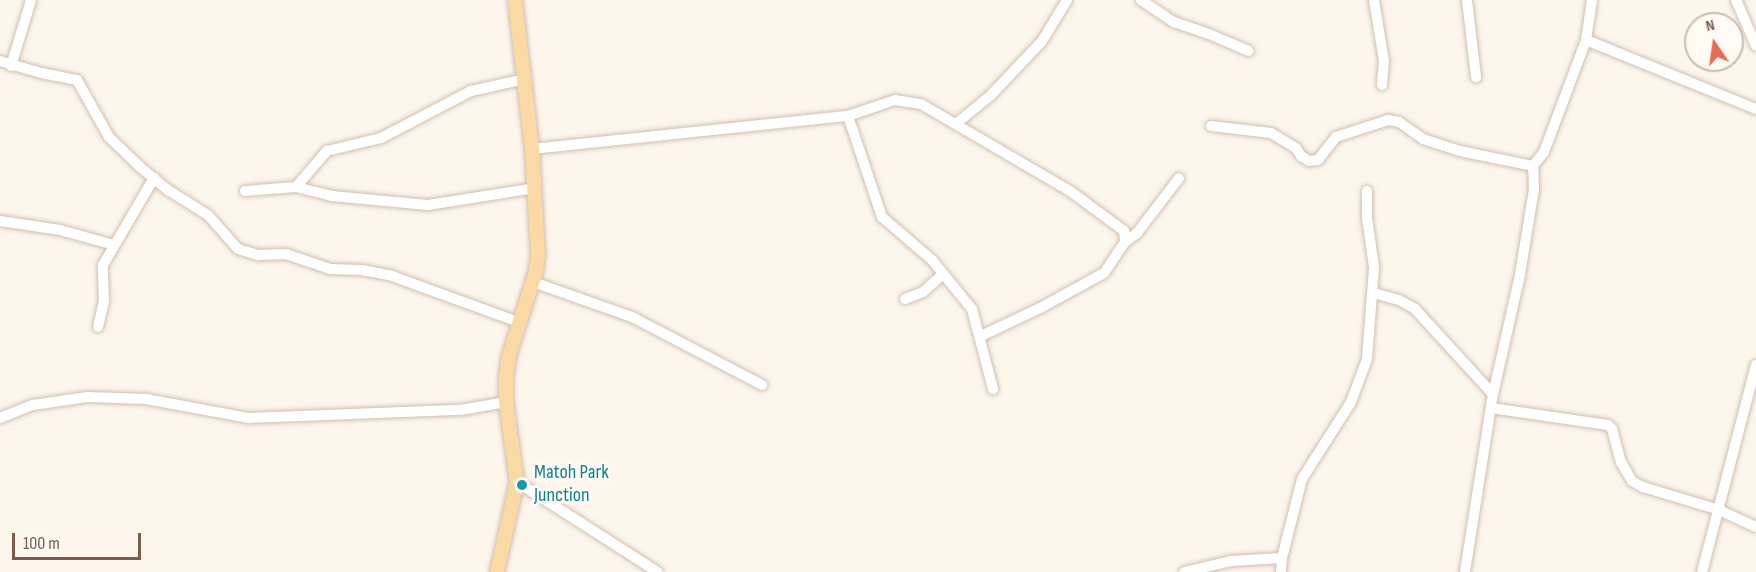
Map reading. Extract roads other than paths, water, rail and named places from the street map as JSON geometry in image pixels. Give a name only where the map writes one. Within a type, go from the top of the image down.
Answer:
[{"type":"main road","points":[[496,572],[517,482],[506,402],[509,357],[533,282],[538,255],[532,149],[515,0]]},
{"type":"street","points":[[11,66],[31,0]]},
{"type":"street","points":[[957,123],[991,95],[1042,41],[1067,0]]},
{"type":"street","points":[[1141,0],[1174,22],[1249,51]]},
{"type":"street","points":[[1374,0],[1384,61],[1382,85]]},
{"type":"street","points":[[1467,0],[1476,77]]},
{"type":"street","points":[[1465,572],[1493,394],[1520,280],[1534,189],[1533,166],[1544,152],[1586,40],[1592,0]]},
{"type":"street","points":[[1736,0],[1756,46]]},
{"type":"street","points":[[1586,40],[1756,109]]},
{"type":"street","points":[[0,61],[11,66],[77,80],[104,130],[154,178],[208,215],[238,249],[258,255],[286,254],[330,270],[362,270],[392,276],[521,323]]},
{"type":"street","points":[[296,187],[327,151],[381,138],[471,91],[525,79]]},
{"type":"street","points":[[532,149],[848,116],[895,100],[921,104],[957,123],[1080,198],[1119,226],[1124,231],[1125,242]]},
{"type":"street","points":[[848,116],[882,217],[912,242],[972,309],[981,336],[993,389]]},
{"type":"street","points":[[1211,126],[1271,133],[1296,148],[1301,156],[1309,161],[1317,160],[1335,137],[1388,120],[1399,122],[1423,139],[1460,151],[1533,166]]},
{"type":"street","points":[[98,327],[104,302],[103,265],[154,178]]},
{"type":"street","points":[[981,336],[1094,280],[1116,258],[1125,242],[1137,233],[1179,178]]},
{"type":"street","points":[[245,191],[296,187],[332,196],[428,205],[535,188]]},
{"type":"street","points":[[1281,572],[1282,558],[1302,479],[1351,402],[1360,384],[1367,359],[1374,293],[1374,267],[1367,218],[1367,191]]},
{"type":"street","points":[[0,221],[60,230],[114,245]]},
{"type":"street","points":[[905,299],[923,292],[943,274]]},
{"type":"street","points":[[533,282],[632,317],[762,385]]},
{"type":"street","points":[[1374,293],[1399,300],[1415,309],[1493,394]]},
{"type":"street","points":[[1702,572],[1756,365]]},
{"type":"street","points":[[0,418],[33,405],[77,397],[146,399],[249,418],[461,410],[506,402]]},
{"type":"street","points":[[1491,408],[1608,425],[1612,429],[1622,462],[1632,481],[1643,487],[1719,510],[1756,527]]},
{"type":"street","points":[[517,482],[658,572]]},
{"type":"street","points":[[1184,572],[1231,561],[1282,558]]},
{"type":"place","name":"Matoh Park Junction","points":[[522,485]]}]
